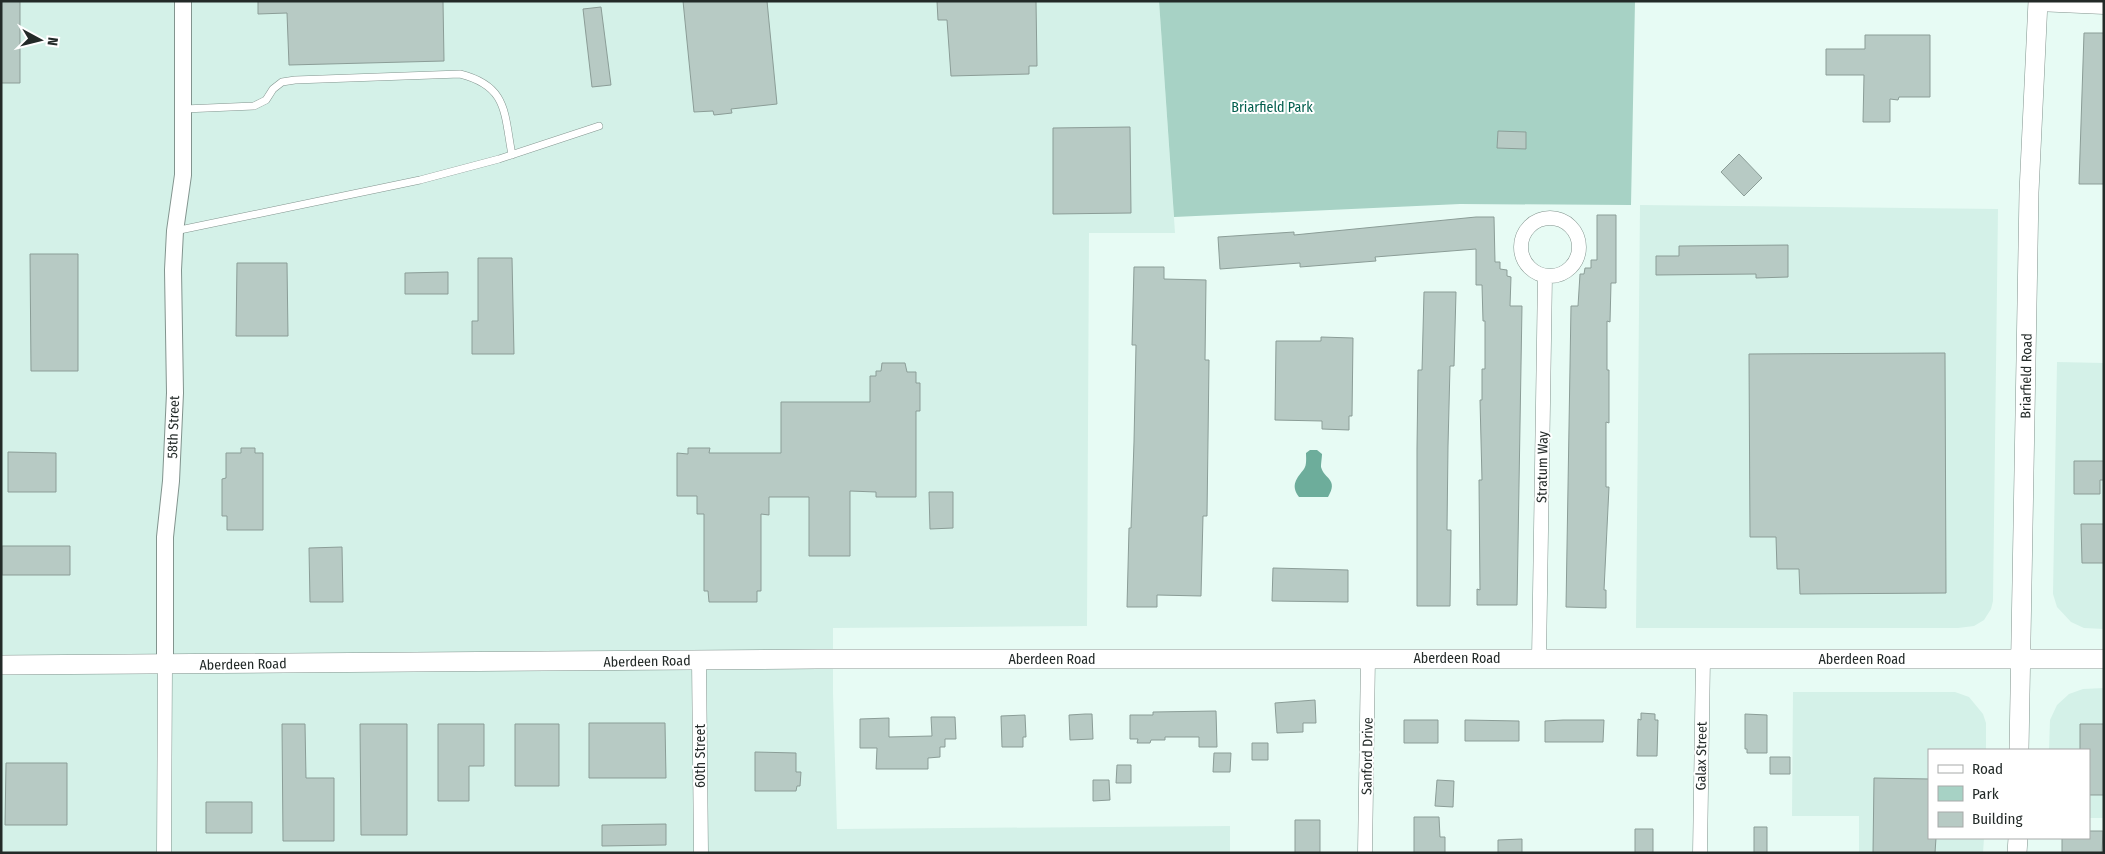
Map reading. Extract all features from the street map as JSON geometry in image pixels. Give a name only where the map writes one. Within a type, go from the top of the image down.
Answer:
[{"type":"main road","name":"Briarfield Road","points":[[2019,749],[2029,192],[2038,3]]},
{"type":"main road","name":"Aberdeen Road","points":[[1,664],[165,665],[699,660],[1368,658],[2104,658]]},
{"type":"main road","points":[[2018,839],[2018,853]]},
{"type":"street","name":"58th Street","points":[[164,853],[166,537],[175,393],[175,231],[183,175],[183,1]]},
{"type":"street","points":[[2038,3],[2104,7]]},
{"type":"street","points":[[1550,218],[1560,220],[1575,232],[1579,251],[1576,260],[1564,273],[1546,276],[1536,273],[1524,260],[1522,241],[1532,224],[1550,218]]},
{"type":"street","name":"Stratum Way","points":[[1540,658],[1546,276]]},
{"type":"street","name":"Sanford Drive","points":[[1366,853],[1368,658]]},
{"type":"street","name":"Galax Street","points":[[1700,853],[1703,659]]},
{"type":"street","name":"60th Street","points":[[699,660],[701,853]]},
{"type":"lane","points":[[183,109],[254,106],[266,100],[273,89],[282,82],[295,80],[460,74],[484,83],[497,93],[503,109],[512,155]]},
{"type":"lane","points":[[175,231],[411,182],[512,155],[599,126]]},
{"type":"shaded area","points":[[1,1],[1159,1],[1175,233],[1089,233],[1087,626],[833,628],[837,829],[1230,826],[1230,853],[1,853]]},
{"type":"shaded area","points":[[1640,205],[1998,209],[1993,601],[1991,609],[1984,620],[1974,626],[1958,628],[1636,628]]},
{"type":"shaded area","points":[[2057,362],[2104,363],[2104,629],[2084,628],[2071,622],[2057,607],[2053,594]]},
{"type":"shaded area","points":[[1310,450],[1317,450],[1322,454],[1321,467],[1332,486],[1328,497],[1299,497],[1296,493],[1295,485],[1305,467],[1306,453]]},
{"type":"shaded area","points":[[2104,688],[2104,818],[2090,818],[2090,749],[2049,749],[2050,720],[2057,705],[2069,694],[2083,689]]},
{"type":"shaded area","points":[[1793,692],[1955,692],[1969,697],[1983,714],[1986,723],[1986,749],[1928,749],[1928,839],[1984,839],[1983,853],[1859,853],[1859,816],[1792,816]]},
{"type":"green space","name":"Briarfield Park","points":[[1159,1],[1635,1],[1631,205],[1460,204],[1174,217]]},
{"type":"building","points":[[1,1],[20,1],[20,83],[1,83]]},
{"type":"building","points":[[258,1],[443,1],[444,61],[289,65],[287,13],[258,14]]},
{"type":"building","points":[[683,1],[767,1],[777,104],[731,109],[732,113],[714,115],[713,111],[694,112]]},
{"type":"building","points":[[937,1],[1036,1],[1037,66],[1029,66],[1029,74],[951,76],[947,20],[938,20]]},
{"type":"building","points":[[601,7],[611,85],[592,87],[583,9]]},
{"type":"building","points":[[2084,33],[2104,33],[2104,184],[2079,184]]},
{"type":"building","points":[[1865,35],[1930,35],[1930,97],[1899,97],[1898,100],[1890,99],[1890,122],[1863,122],[1864,75],[1826,75],[1826,49],[1865,49]]},
{"type":"building","points":[[1130,127],[1131,213],[1053,214],[1053,128]]},
{"type":"building","points":[[1498,131],[1526,132],[1526,149],[1497,148]]},
{"type":"building","points":[[1739,154],[1762,178],[1744,196],[1721,172]]},
{"type":"building","points":[[1597,215],[1616,215],[1616,283],[1611,283],[1610,322],[1607,321],[1609,423],[1606,422],[1606,487],[1609,487],[1604,590],[1606,590],[1606,608],[1566,607],[1571,306],[1578,306],[1580,274],[1584,274],[1585,268],[1591,268],[1591,260],[1597,260]]},
{"type":"building","points":[[1476,217],[1494,217],[1495,262],[1500,262],[1500,269],[1507,270],[1507,276],[1511,277],[1510,306],[1522,306],[1517,605],[1477,605],[1477,589],[1480,590],[1479,480],[1482,480],[1480,400],[1482,400],[1482,369],[1485,369],[1485,321],[1483,321],[1482,285],[1476,285],[1476,249],[1375,257],[1376,261],[1300,267],[1300,263],[1220,269],[1218,237],[1294,232],[1294,235]]},
{"type":"building","points":[[1788,245],[1788,277],[1756,278],[1756,274],[1656,275],[1656,256],[1679,256],[1679,246]]},
{"type":"building","points":[[30,254],[78,254],[78,371],[31,371]]},
{"type":"building","points":[[478,258],[512,258],[514,354],[472,354],[472,321],[478,321]]},
{"type":"building","points":[[237,263],[287,263],[288,336],[236,336]]},
{"type":"building","points":[[1134,267],[1164,267],[1164,279],[1206,280],[1205,360],[1209,360],[1207,516],[1203,516],[1201,596],[1157,595],[1157,607],[1127,607],[1136,345],[1132,345]]},
{"type":"building","points":[[448,272],[448,294],[405,294],[405,273]]},
{"type":"building","points":[[1424,292],[1456,292],[1454,366],[1450,366],[1448,446],[1447,530],[1451,530],[1450,606],[1417,606],[1418,370],[1422,370]]},
{"type":"building","points":[[1321,337],[1353,338],[1352,416],[1349,416],[1349,430],[1322,429],[1322,421],[1275,420],[1276,341],[1321,341]]},
{"type":"building","points":[[1945,353],[1946,593],[1800,594],[1799,569],[1777,569],[1776,537],[1750,537],[1749,354]]},
{"type":"building","points":[[882,363],[905,363],[907,372],[916,372],[916,383],[920,383],[920,411],[916,411],[916,497],[876,497],[876,492],[850,491],[850,556],[809,556],[809,497],[769,497],[769,515],[761,514],[761,591],[757,591],[757,602],[709,602],[708,591],[704,591],[704,514],[697,514],[697,496],[677,496],[677,453],[688,454],[688,448],[710,448],[709,453],[781,453],[781,402],[870,402],[870,376],[876,376],[876,371],[881,371]]},
{"type":"building","points":[[241,448],[255,448],[255,453],[263,453],[263,530],[227,530],[227,516],[222,516],[222,479],[226,478],[226,453],[241,453]]},
{"type":"building","points":[[8,452],[56,453],[56,492],[8,492]]},
{"type":"building","points":[[2074,461],[2104,461],[2104,480],[2100,480],[2100,494],[2074,494]]},
{"type":"building","points":[[929,492],[953,492],[953,528],[930,529]]},
{"type":"building","points":[[2081,524],[2104,524],[2104,563],[2082,563]]},
{"type":"building","points":[[2,546],[70,546],[70,575],[2,575]]},
{"type":"building","points":[[342,547],[343,602],[310,602],[309,548]]},
{"type":"building","points":[[1273,568],[1348,570],[1348,602],[1272,601]]},
{"type":"building","points":[[1315,700],[1316,723],[1303,723],[1303,732],[1277,733],[1275,703]]},
{"type":"building","points":[[1216,711],[1217,747],[1199,747],[1199,737],[1165,737],[1165,740],[1151,740],[1150,743],[1137,743],[1138,739],[1130,739],[1130,715],[1153,715],[1153,712]]},
{"type":"building","points":[[1641,713],[1655,714],[1655,720],[1658,720],[1657,756],[1637,756],[1638,719],[1641,720]]},
{"type":"building","points":[[1092,714],[1093,739],[1070,740],[1069,715]]},
{"type":"building","points":[[1745,714],[1767,715],[1767,753],[1747,753],[1747,749],[1745,749]]},
{"type":"building","points":[[1025,715],[1026,737],[1023,737],[1023,747],[1002,747],[1001,716]]},
{"type":"building","points":[[931,717],[955,717],[956,739],[945,739],[945,747],[940,747],[940,757],[928,758],[928,769],[876,769],[877,748],[860,748],[860,719],[889,718],[889,737],[932,736]]},
{"type":"building","points":[[1404,720],[1438,720],[1438,743],[1404,743]]},
{"type":"building","points":[[1465,720],[1519,721],[1519,741],[1465,741]]},
{"type":"building","points":[[1604,720],[1603,742],[1545,742],[1545,721]]},
{"type":"building","points":[[589,723],[665,723],[666,778],[589,778]]},
{"type":"building","points":[[282,724],[305,724],[306,778],[334,778],[334,841],[283,841]]},
{"type":"building","points":[[360,724],[407,724],[407,835],[361,835]]},
{"type":"building","points":[[438,724],[484,724],[484,766],[469,766],[469,801],[438,801]]},
{"type":"building","points":[[515,724],[559,724],[559,786],[515,786]]},
{"type":"building","points":[[2080,724],[2104,724],[2104,795],[2090,795],[2090,749],[2080,749]]},
{"type":"building","points":[[1252,743],[1268,743],[1268,760],[1252,760]]},
{"type":"building","points":[[755,752],[796,753],[796,772],[801,772],[800,786],[797,786],[796,791],[755,791]]},
{"type":"building","points":[[1214,753],[1231,753],[1230,772],[1213,772]]},
{"type":"building","points":[[1770,757],[1790,757],[1790,774],[1770,774]]},
{"type":"building","points":[[6,763],[67,763],[67,825],[5,825]]},
{"type":"building","points":[[1117,765],[1131,765],[1131,783],[1116,783]]},
{"type":"building","points":[[1874,778],[1928,779],[1928,839],[1936,839],[1935,853],[1873,853]]},
{"type":"building","points":[[1093,780],[1109,780],[1110,800],[1093,801]]},
{"type":"building","points":[[1437,780],[1454,781],[1453,807],[1435,806]]},
{"type":"building","points":[[206,802],[252,802],[252,833],[206,833]]},
{"type":"building","points":[[1414,817],[1439,817],[1440,837],[1445,837],[1445,853],[1414,853]]},
{"type":"building","points":[[1295,820],[1320,820],[1320,853],[1295,853]]},
{"type":"building","points":[[666,824],[666,845],[602,846],[602,825]]},
{"type":"building","points":[[1754,827],[1767,827],[1767,853],[1754,853]]},
{"type":"building","points":[[1635,829],[1653,829],[1653,853],[1635,853]]},
{"type":"building","points":[[2090,831],[2103,831],[2102,853],[2062,853],[2062,839],[2090,839]]},
{"type":"building","points":[[1522,839],[1522,853],[1498,853],[1498,840]]}]
